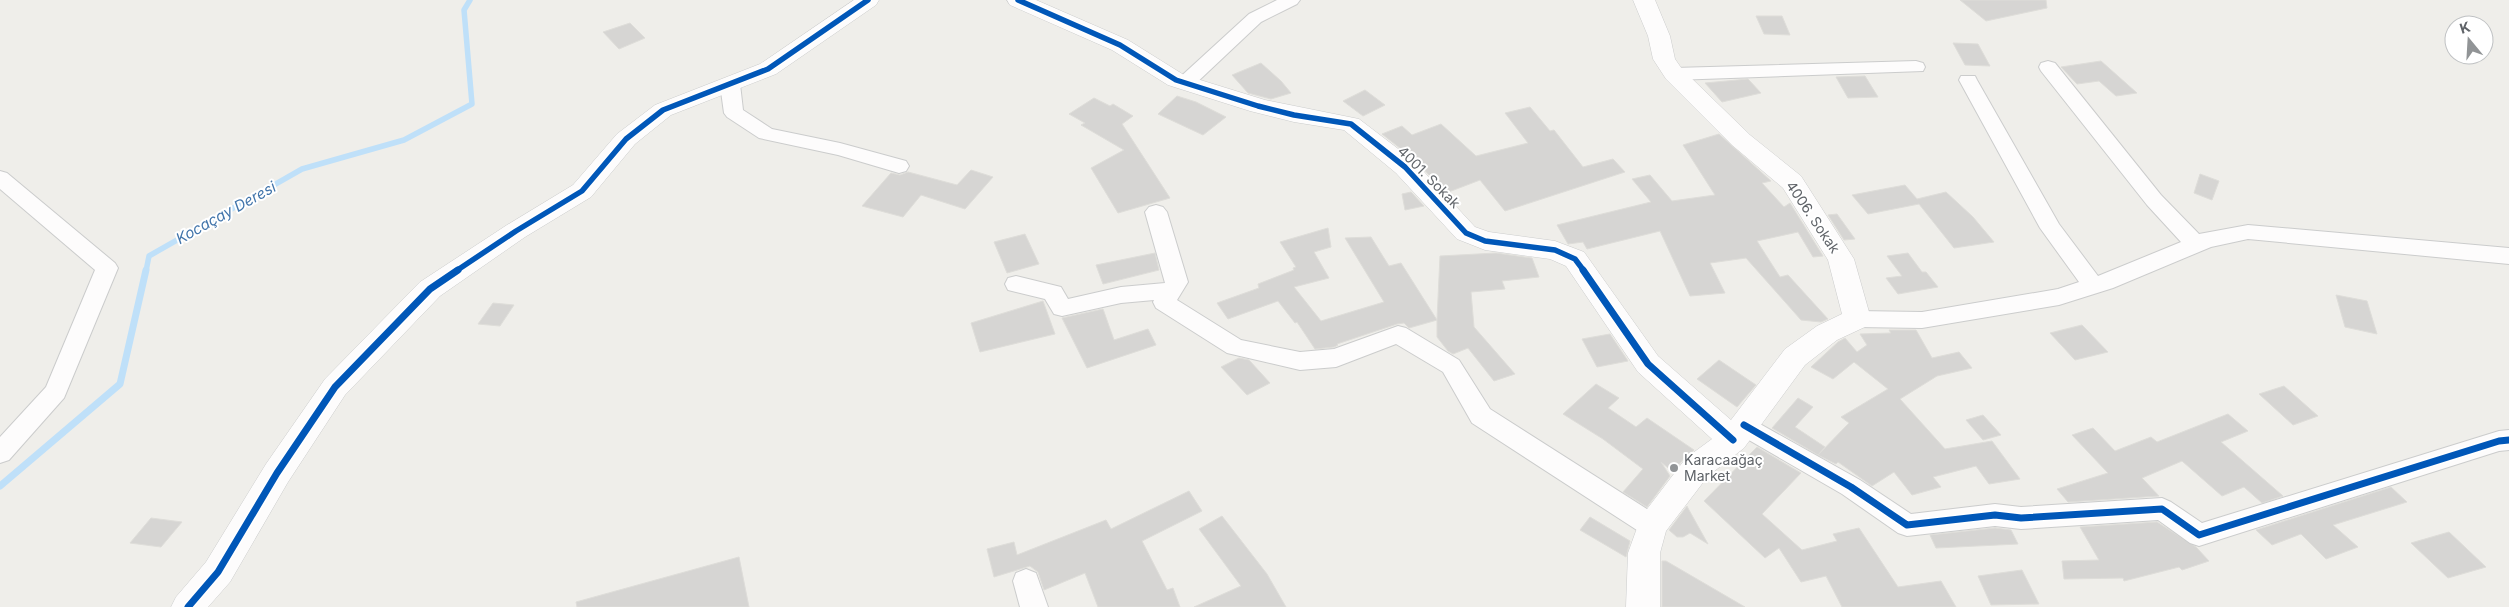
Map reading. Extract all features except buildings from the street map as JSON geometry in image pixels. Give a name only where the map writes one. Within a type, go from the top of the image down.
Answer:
[{"type":"street","points":[[188,607],[218,572],[277,473],[335,387],[430,289],[516,231],[582,191],[626,138],[663,110],[768,69],[868,0]]},
{"type":"street","name":"4001. Sokak","points":[[1018,0],[1120,45],[1176,80],[1258,106],[1294,115],[1351,124],[1405,167],[1466,233],[1485,240],[1555,250],[1576,259],[1648,364],[1738,433]]},
{"type":"street","points":[[1185,83],[1255,18],[1291,0]]},
{"type":"street","name":"4006. Sokak","points":[[1644,0],[1659,36],[1664,59],[1674,74],[1741,140],[1792,182],[1841,259],[1857,319]]},
{"type":"street","points":[[1674,74],[1916,67]]},
{"type":"street","points":[[2048,67],[2154,200],[2196,244]]},
{"type":"street","points":[[1968,80],[2051,228],[2093,286]]},
{"type":"street","points":[[730,84],[734,112],[766,134],[840,149],[899,166]]},
{"type":"street","points":[[0,178],[107,268],[56,392],[0,452]]},
{"type":"street","points":[[1156,212],[1176,282],[1164,302],[1235,347],[1300,361],[1336,358],[1398,334],[1451,366],[1481,416],[1652,526]]},
{"type":"street","points":[[1643,607],[1644,553],[1652,526],[1697,467],[1738,433],[1795,357],[1827,333],[1857,319],[1922,320],[2059,297],[2093,286],[2196,244],[2248,232],[2509,256]]},
{"type":"street","points":[[1016,284],[1053,293],[1062,308],[1121,296],[1172,290]]},
{"type":"street","points":[[1738,433],[1851,488],[1907,525],[1995,515],[2021,518],[2162,509],[2199,535],[2499,441],[2509,440]]},
{"type":"street","points":[[1026,580],[1034,607]]},
{"type":"waterway","name":"Kocaçay Deresi","points":[[146,271],[149,256],[302,169],[404,140],[472,104],[464,10],[470,0]]},
{"type":"waterway","name":"Kocaçay Deresi","points":[[0,486],[120,384],[146,270]]},
{"type":"cycle path","points":[[188,607],[218,572],[277,473],[335,387],[430,289],[516,231],[582,191],[626,139],[663,110],[768,69],[868,0]]},
{"type":"cycle path","points":[[1018,0],[1120,45],[1176,80],[1258,106],[1294,115],[1351,124],[1405,167],[1466,233],[1485,241],[1555,250],[1575,259],[1648,364],[1733,440]]},
{"type":"cycle path","points":[[1744,425],[1851,487],[1907,525],[1995,515],[2021,518],[2162,509],[2199,535],[2499,441],[2509,440]]},
{"type":"place","name":"Karacaağaç Market","points":[[1674,468]]}]
